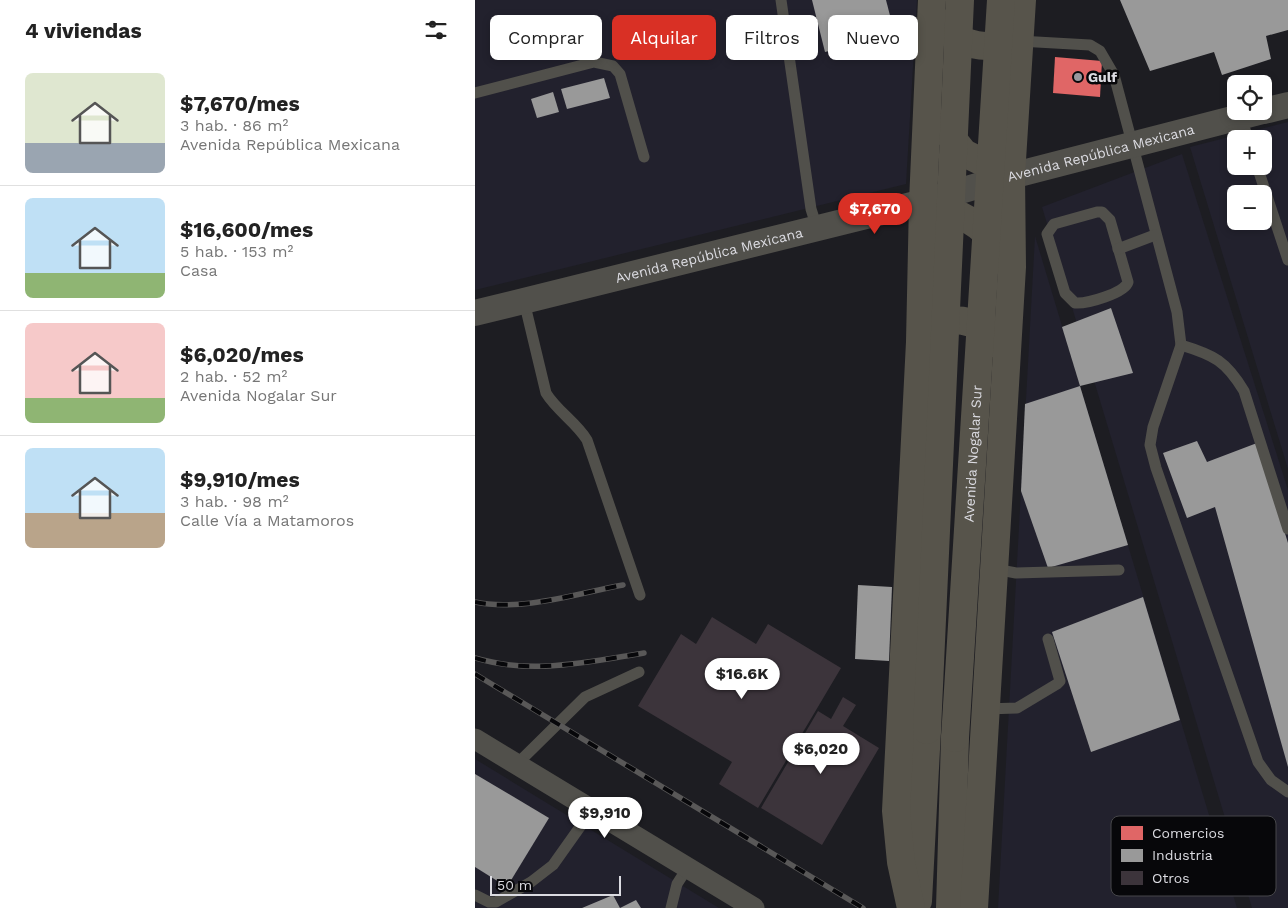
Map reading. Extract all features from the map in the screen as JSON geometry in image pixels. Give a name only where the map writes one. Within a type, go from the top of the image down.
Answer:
[{"type":"highway","points":[[917,908],[922,846],[960,0]]},
{"type":"highway","name":"Avenida Nogalar Sur","points":[[950,908],[955,738],[1001,0]]},
{"type":"highway","points":[[974,908],[1005,359],[1012,267],[1011,176],[1022,0]]},
{"type":"highway","points":[[932,4],[946,28],[959,39],[977,45],[997,47],[1019,40]]},
{"type":"highway","points":[[911,908],[901,862],[896,811],[920,342],[923,202],[932,4]]},
{"type":"highway","points":[[928,100],[947,133],[964,153],[1011,176]]},
{"type":"highway","points":[[923,202],[948,209],[981,226],[992,238],[1012,267]]},
{"type":"highway","points":[[920,342],[933,329],[955,320],[966,321],[979,325],[986,331],[1005,359]]},
{"type":"street","name":"Avenida República Mexicana","points":[[1272,112],[1288,105]]},
{"type":"street","name":"Avenida República Mexicana","points":[[475,313],[923,202],[1011,176],[1131,145],[1249,120]]},
{"type":"street","points":[[475,739],[754,908]]},
{"type":"lane","points":[[781,0],[811,209],[817,228]]},
{"type":"lane","points":[[1019,40],[1077,42],[1090,45],[1100,51],[1114,75],[1155,236],[1177,312],[1181,345],[1153,427],[1151,445],[1156,468],[1259,762],[1271,780],[1288,792]]},
{"type":"lane","points":[[475,92],[595,62],[613,66],[620,74],[644,157]]},
{"type":"lane","points":[[1260,175],[1288,260]]},
{"type":"lane","points":[[1102,212],[1110,220],[1118,249],[1128,282],[1127,286],[1120,292],[1075,303],[1065,293],[1047,234],[1054,224],[1102,212]]},
{"type":"lane","points":[[1118,249],[1155,236]]},
{"type":"lane","points":[[524,301],[546,393],[550,400],[578,426],[587,440],[641,595]]},
{"type":"lane","points":[[1181,345],[1220,360],[1232,371],[1244,391],[1288,529]]},
{"type":"lane","points":[[993,568],[1016,573],[1119,570]]},
{"type":"lane","points":[[985,709],[1017,708],[1060,681],[1048,639]]},
{"type":"lane","points":[[517,764],[585,697],[639,672]]},
{"type":"lane","points":[[475,895],[489,902],[496,902],[531,882],[553,865],[592,810]]},
{"type":"lane","points":[[671,908],[677,884],[688,867]]},
{"type":"shaded area","points":[[475,0],[917,0],[916,15],[828,15],[828,60],[913,60],[906,184],[475,290]]},
{"type":"shaded area","points":[[1288,122],[1288,469],[1190,147],[1227,138],[1227,175],[1272,175],[1272,130],[1257,130]]},
{"type":"shaded area","points":[[1182,154],[1288,490],[1288,908],[1252,908],[1248,896],[1276,896],[1276,816],[1224,816],[1042,207]]},
{"type":"shaded area","points":[[1035,236],[1209,816],[1111,816],[1111,896],[1233,896],[1237,908],[998,908]]},
{"type":"shaded area","points":[[475,759],[719,908],[475,908]]},
{"type":"building: Comercios","name":"Gulf","points":[[1055,57],[1102,61],[1100,97],[1053,93]]},
{"type":"building: Industria","points":[[812,0],[886,0],[890,15],[828,15],[828,51],[825,52],[818,24],[818,15],[816,15]]},
{"type":"building: Industria","points":[[1120,0],[1288,0],[1288,30],[1266,36],[1271,59],[1222,75],[1214,52],[1150,71]]},
{"type":"building: Industria","points":[[604,78],[610,98],[567,109],[561,89]]},
{"type":"building: Industria","points":[[553,92],[559,112],[537,118],[531,99]]},
{"type":"building: Industria","points":[[1111,308],[1133,373],[1080,386],[1062,327]]},
{"type":"building: Industria","points":[[1080,386],[1128,545],[1048,568],[1021,491],[1025,404]]},
{"type":"building: Industria","points":[[1197,441],[1207,462],[1257,443],[1288,543],[1288,767],[1215,507],[1187,518],[1163,453]]},
{"type":"building: Industria","points":[[858,585],[892,587],[889,661],[855,659]]},
{"type":"building: Industria","points":[[1143,597],[1180,720],[1091,752],[1052,632]]},
{"type":"building: Industria","points":[[475,774],[549,818],[507,887],[475,867]]},
{"type":"building: Industria","points":[[613,895],[620,908],[582,908]]},
{"type":"building: Industria","points":[[636,900],[641,908],[620,908]]},
{"type":"building: Otros","points":[[712,617],[756,644],[768,624],[841,668],[758,808],[719,784],[732,762],[638,706],[681,634],[696,644]]},
{"type":"building: Otros","points":[[843,697],[856,705],[843,726],[879,748],[822,845],[761,808],[818,711],[831,719]]},
{"type":"railway","points":[[475,602],[511,605],[530,603],[569,597],[623,585]]},
{"type":"railway","points":[[475,658],[517,666],[538,666],[581,663],[644,653]]},
{"type":"railway","points":[[475,674],[863,908]]},
{"type":"place","name":"Gulf","points":[[1078,77]]}]
